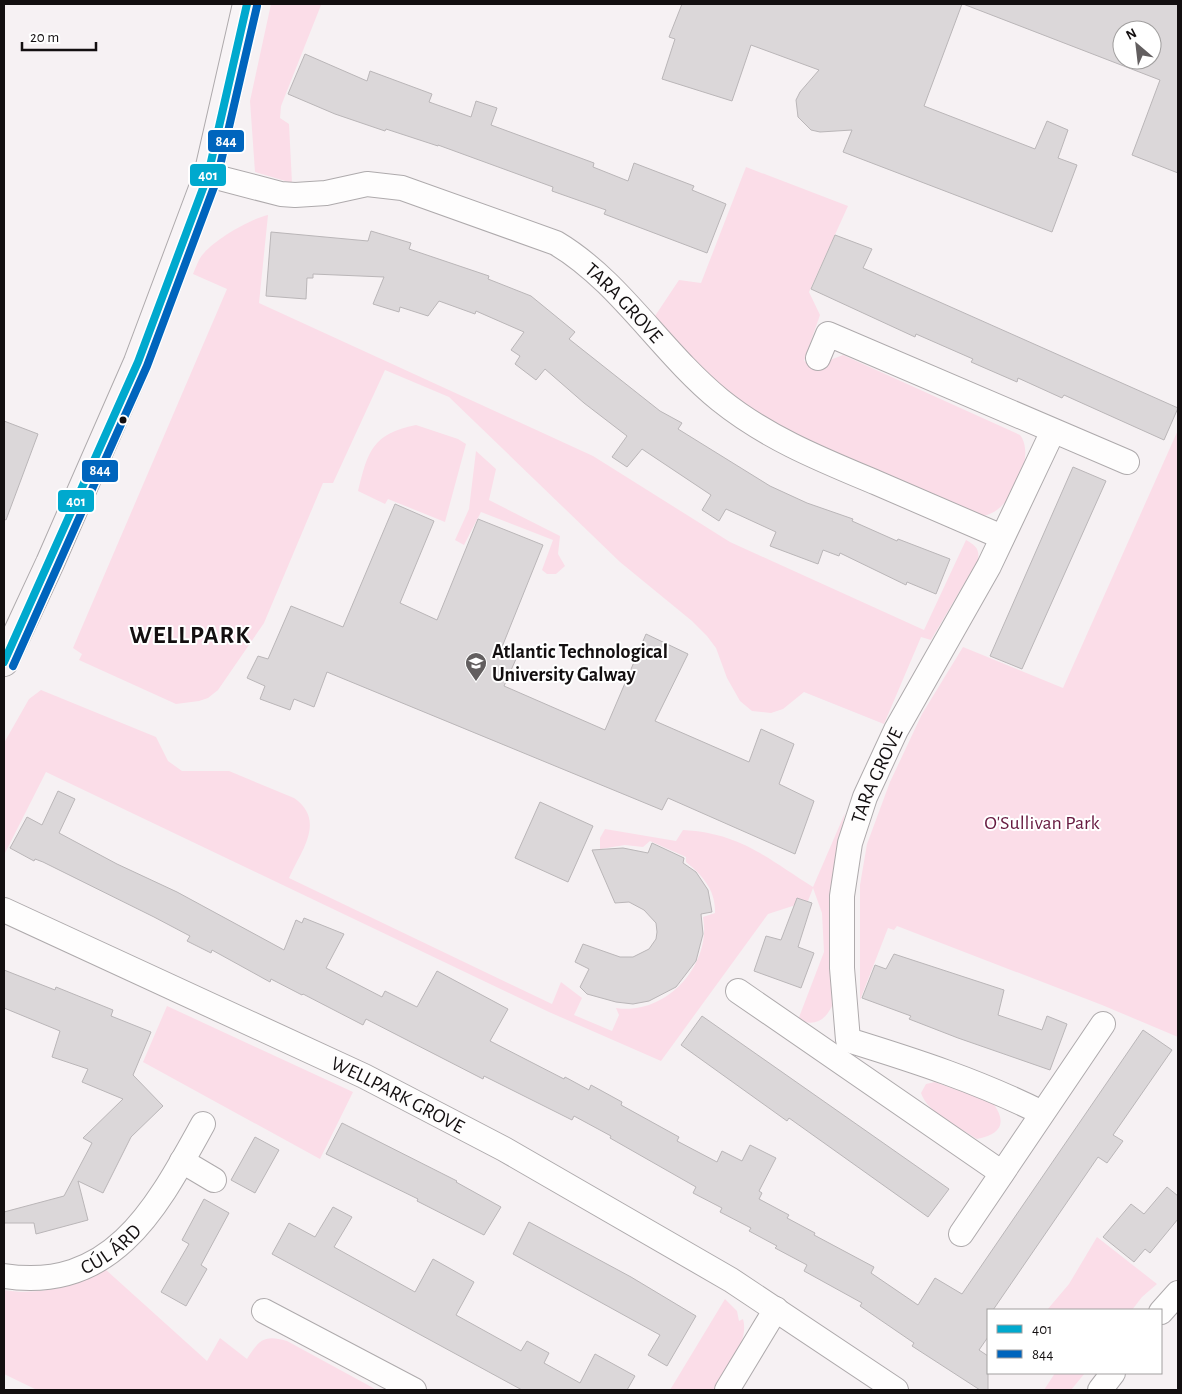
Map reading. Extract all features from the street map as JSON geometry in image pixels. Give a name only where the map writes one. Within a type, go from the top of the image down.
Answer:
[{"type":"main road","points":[[4,662],[50,563],[138,362],[208,175],[247,4]]},
{"type":"street","name":"TARA GROVE","points":[[208,175],[288,194],[326,193],[367,184],[402,188],[556,243],[597,273],[688,372],[739,415],[791,446],[822,461],[1002,537]]},
{"type":"street","points":[[818,358],[828,334],[1127,462]]},
{"type":"street","name":"TARA GROVE","points":[[842,1049],[842,896],[850,843],[880,761],[912,701],[977,590],[1053,431]]},
{"type":"street","name":"WELLPARK GROVE","points":[[4,910],[364,1076],[504,1148],[731,1280],[896,1390]]},
{"type":"street","points":[[738,991],[842,1049],[1002,1173]]},
{"type":"street","points":[[961,1234],[1103,1024]]},
{"type":"street","points":[[842,1049],[950,1072],[1000,1092],[1042,1113]]},
{"type":"street","name":"CÚL ÁRD","points":[[4,1276],[37,1278],[57,1276],[99,1260],[115,1250],[145,1218],[169,1186],[203,1124]]},
{"type":"street","points":[[182,1162],[214,1180]]},
{"type":"street","points":[[1162,1311],[1178,1293]]},
{"type":"street","points":[[727,1390],[776,1309]]},
{"type":"street","points":[[264,1311],[414,1390]]},
{"type":"street","points":[[1100,1390],[1113,1374]]},
{"type":"green space","points":[[271,4],[321,5],[281,106],[280,118],[289,124],[292,183],[255,172],[250,101]]},
{"type":"green space","points":[[746,167],[848,206],[809,292],[820,315],[804,361],[823,370],[830,360],[843,355],[1020,435],[1024,444],[1025,456],[1018,483],[1011,495],[992,513],[982,516],[808,445],[725,392],[653,319],[679,280],[701,283]]},
{"type":"green space","points":[[268,215],[259,303],[593,456],[730,542],[924,630],[966,540],[972,544],[977,550],[978,560],[931,640],[921,637],[884,724],[804,692],[783,709],[771,713],[752,711],[740,701],[727,678],[716,648],[692,621],[620,562],[449,397],[385,370],[333,483],[323,483],[264,623],[218,690],[208,698],[199,701],[176,704],[79,660],[82,654],[73,648],[227,289],[193,274],[196,266],[204,253],[225,236],[243,225]]},
{"type":"green space","points":[[416,425],[458,439],[466,444],[445,522],[388,499],[385,504],[358,491],[365,465],[374,446],[390,433]]},
{"type":"green space","name":"O'Sullivan Park","points":[[1178,430],[1178,1037],[1102,1005],[897,926],[894,930],[888,928],[860,1000],[860,885],[867,844],[890,782],[922,714],[963,647],[1063,688]]},
{"type":"green space","points":[[476,451],[496,469],[489,500],[560,536],[558,554],[565,566],[556,574],[547,574],[542,570],[553,540],[481,512],[464,545],[455,540],[469,509]]},
{"type":"green space","points":[[41,690],[156,737],[168,761],[182,771],[229,771],[294,798],[304,807],[309,817],[310,827],[304,847],[289,878],[552,1004],[561,982],[582,998],[574,1015],[612,1031],[619,1015],[616,1008],[634,1008],[652,1004],[682,984],[693,969],[700,953],[704,935],[703,917],[715,913],[715,905],[707,884],[686,862],[686,857],[650,841],[643,847],[625,845],[600,849],[600,838],[605,829],[676,841],[683,830],[721,836],[767,857],[813,887],[845,813],[829,902],[832,1006],[826,1016],[818,1021],[809,1023],[798,1020],[824,952],[822,913],[813,888],[808,901],[768,914],[661,1061],[549,1012],[46,772],[4,855],[4,743],[29,699]]},
{"type":"green space","points":[[167,1006],[353,1092],[320,1159],[143,1062]]},
{"type":"green space","points":[[935,1082],[993,1103],[998,1110],[1001,1122],[996,1131],[977,1139],[937,1114],[925,1101],[921,1093],[926,1084]]},
{"type":"green space","points":[[1097,1237],[1157,1284],[1142,1297],[1133,1309],[1048,1309],[1069,1284]]},
{"type":"green space","points":[[105,1269],[207,1361],[220,1338],[247,1359],[255,1347],[263,1340],[279,1339],[287,1341],[377,1390],[37,1390],[4,1374],[4,1290],[30,1292],[56,1288],[69,1285]]},
{"type":"green space","points":[[725,1299],[737,1311],[739,1321],[743,1319],[743,1338],[735,1356],[713,1390],[670,1390]]},
{"type":"green space","points":[[1054,1374],[1084,1374],[1071,1390],[1044,1390]]},
{"type":"building","points":[[682,4],[962,4],[924,106],[1035,149],[1047,121],[1068,130],[1058,158],[1077,165],[1052,232],[843,152],[852,130],[820,132],[811,130],[798,117],[796,100],[800,92],[819,70],[751,45],[732,101],[662,79],[675,39],[669,37]]},
{"type":"building","points":[[963,4],[1178,4],[1178,173],[1132,155],[1160,80],[1134,70],[1162,70],[1162,20],[1112,20],[1112,61]]},
{"type":"building","points":[[305,54],[367,81],[370,71],[432,94],[429,102],[471,117],[476,101],[497,108],[491,125],[594,163],[593,167],[628,181],[634,163],[694,186],[692,190],[726,204],[707,253],[604,214],[606,210],[552,191],[553,187],[438,145],[386,129],[385,131],[335,114],[288,94]]},
{"type":"building","points":[[371,231],[411,243],[409,249],[489,276],[488,279],[531,296],[575,332],[569,339],[660,411],[682,423],[678,429],[770,486],[807,503],[853,519],[852,521],[897,541],[898,539],[950,559],[936,594],[907,582],[906,585],[840,553],[839,556],[823,550],[818,564],[770,546],[776,532],[726,509],[719,521],[702,510],[711,495],[642,449],[627,467],[612,457],[627,436],[584,403],[545,369],[536,380],[515,364],[520,356],[511,350],[524,332],[476,311],[475,314],[439,301],[428,316],[400,307],[399,312],[373,304],[384,277],[313,274],[313,278],[307,278],[306,299],[266,296],[271,232],[368,241]]},
{"type":"building","points":[[835,235],[872,249],[863,268],[1178,408],[1164,440],[1064,395],[1062,398],[1018,378],[1017,382],[971,362],[973,359],[916,334],[915,337],[811,289]]},
{"type":"building","points":[[4,421],[38,434],[6,520],[4,519]]},
{"type":"building","points":[[1073,467],[1106,481],[1022,669],[990,656]]},
{"type":"building","points":[[395,504],[434,521],[400,603],[437,620],[478,519],[543,545],[500,652],[516,659],[504,686],[605,730],[646,634],[688,654],[655,721],[749,762],[761,729],[794,744],[779,784],[814,801],[795,854],[668,798],[662,810],[327,672],[314,707],[294,699],[290,710],[260,699],[265,686],[247,678],[258,656],[268,659],[291,606],[343,627]]},
{"type":"building","points":[[58,791],[75,799],[59,833],[117,864],[177,892],[284,950],[296,920],[302,923],[304,918],[344,934],[326,968],[382,997],[385,991],[417,1007],[437,971],[508,1009],[490,1041],[589,1090],[591,1085],[622,1102],[621,1105],[679,1137],[677,1141],[717,1162],[722,1151],[742,1161],[750,1145],[776,1158],[759,1191],[762,1193],[759,1199],[789,1215],[787,1218],[815,1233],[814,1235],[874,1267],[871,1273],[918,1305],[935,1278],[962,1294],[1143,1030],[1172,1050],[1113,1135],[1123,1141],[1107,1163],[1098,1157],[994,1309],[987,1309],[987,1338],[979,1350],[987,1355],[988,1390],[980,1390],[912,1346],[914,1343],[860,1306],[862,1303],[804,1271],[807,1265],[775,1248],[777,1246],[749,1231],[751,1228],[720,1212],[722,1208],[693,1193],[696,1187],[610,1138],[611,1136],[574,1116],[572,1120],[484,1076],[483,1079],[366,1019],[363,1025],[271,979],[270,982],[212,950],[211,953],[187,941],[190,936],[154,917],[43,862],[35,859],[34,861],[10,848],[27,817],[42,825]]},
{"type":"building","points":[[540,802],[593,826],[568,882],[515,858]]},
{"type":"building","points":[[652,843],[684,858],[683,863],[696,872],[708,890],[712,912],[701,914],[703,934],[696,961],[676,987],[649,1001],[633,1004],[616,1002],[587,994],[580,987],[589,969],[575,962],[583,944],[620,957],[633,957],[649,949],[656,939],[657,932],[656,923],[644,910],[629,902],[615,903],[592,850],[623,848],[648,853]]},
{"type":"building","points":[[797,898],[812,903],[798,947],[814,953],[801,988],[754,971],[766,936],[781,940]]},
{"type":"building","points":[[894,954],[1004,990],[998,1015],[1042,1030],[1047,1016],[1067,1024],[1050,1070],[958,1038],[909,1019],[911,1016],[862,998],[875,965],[886,969]]},
{"type":"building","points":[[4,970],[55,990],[56,987],[113,1010],[111,1016],[151,1032],[133,1075],[163,1106],[131,1137],[103,1193],[78,1181],[88,1220],[36,1234],[34,1223],[4,1223],[4,1212],[64,1196],[92,1143],[83,1138],[123,1099],[82,1082],[88,1069],[52,1057],[60,1031],[4,1008]]},
{"type":"building","points":[[702,1016],[949,1189],[928,1217],[789,1118],[787,1121],[681,1045]]},
{"type":"building","points":[[342,1123],[457,1181],[501,1207],[484,1235],[417,1201],[418,1199],[326,1154]]},
{"type":"building","points":[[255,1137],[279,1150],[255,1193],[231,1180]]},
{"type":"building","points":[[1167,1187],[1178,1196],[1178,1219],[1150,1253],[1145,1249],[1134,1262],[1103,1237],[1131,1204],[1144,1214]]},
{"type":"building","points":[[204,1199],[229,1213],[201,1265],[207,1269],[186,1306],[161,1292],[189,1244],[182,1240]]},
{"type":"building","points":[[333,1207],[352,1217],[334,1247],[415,1292],[433,1259],[474,1282],[456,1315],[521,1351],[527,1341],[549,1353],[544,1363],[580,1383],[595,1354],[635,1376],[627,1390],[522,1390],[272,1254],[289,1223],[315,1237]]},
{"type":"building","points":[[529,1222],[631,1277],[696,1316],[667,1366],[648,1355],[660,1335],[513,1254]]},
{"type":"transit line","name":"401","points":[[4,662],[138,362],[208,175],[247,4]]},
{"type":"transit line","name":"844","points":[[13,666],[147,366],[217,179],[257,6]]},
{"type":"place","name":"Atlantic Technological University Galway","points":[[476,682]]},
{"type":"district","name":"WELLPARK","points":[[190,634]]}]
